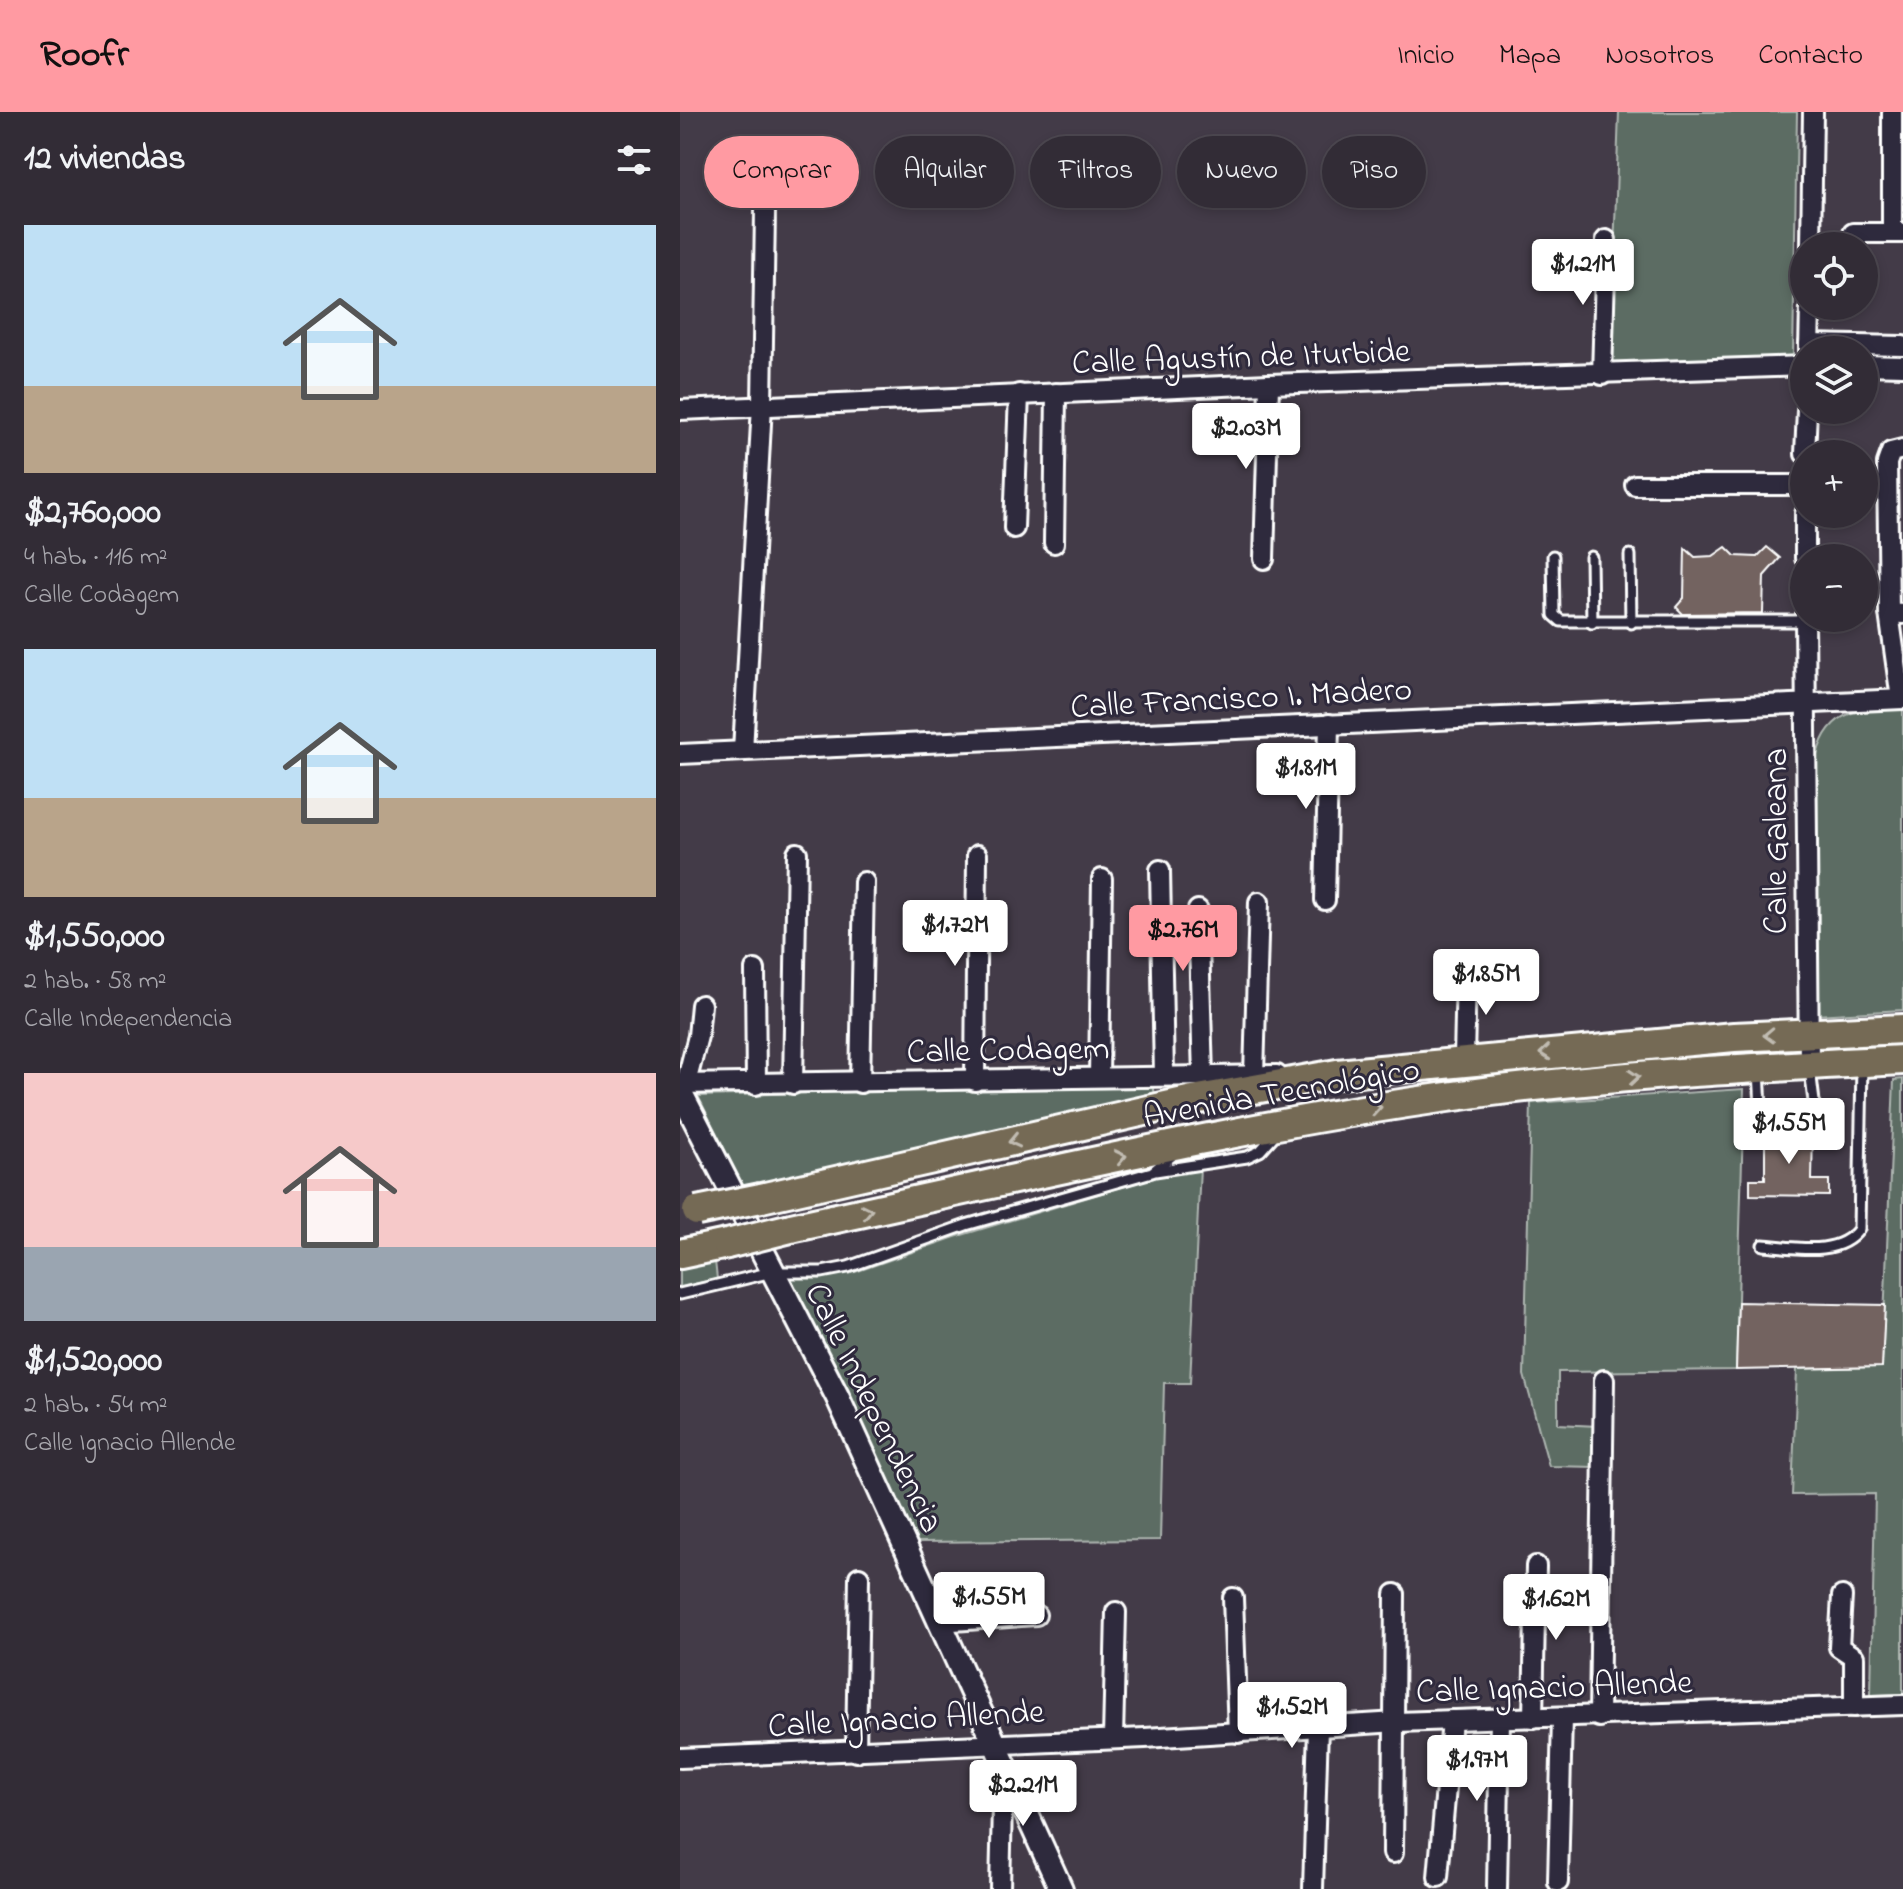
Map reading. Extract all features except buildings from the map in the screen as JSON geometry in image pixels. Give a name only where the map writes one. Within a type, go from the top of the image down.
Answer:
[{"type":"main road","name":"Avenida Tecnológico","points":[[688,1213],[1193,1100],[1337,1074],[1464,1059],[1903,1029]]},
{"type":"main road","name":"Avenida Tecnológico","points":[[680,1254],[1191,1142],[1491,1091],[1759,1067],[1903,1060]]},
{"type":"street","points":[[1811,232],[1813,112]]},
{"type":"street","points":[[1892,112],[1897,233]]},
{"type":"street","points":[[743,751],[762,405],[765,208]]},
{"type":"street","points":[[1602,375],[1606,240]]},
{"type":"street","points":[[1878,346],[1903,346]]},
{"type":"street","points":[[1878,365],[1903,366]]},
{"type":"street","name":"Calle Agustín de Iturbide","points":[[680,410],[1269,384],[1790,367]]},
{"type":"street","points":[[1264,559],[1269,384]]},
{"type":"street","points":[[1054,543],[1056,393]]},
{"type":"street","points":[[1014,528],[1019,394]]},
{"type":"street","points":[[1902,699],[1887,463],[1891,452],[1903,449]]},
{"type":"street","points":[[1635,485],[1790,485]]},
{"type":"street","name":"Calle Galeana","points":[[1805,632],[1809,1064]]},
{"type":"street","name":"Calle Francisco I. Madero","points":[[680,754],[1805,706],[1902,699]]},
{"type":"street","points":[[1325,900],[1329,724]]},
{"type":"street","points":[[793,1084],[797,853]]},
{"type":"street","points":[[975,1081],[977,855]]},
{"type":"street","points":[[1160,870],[1164,1076]]},
{"type":"street","points":[[1099,1077],[1102,879]]},
{"type":"street","points":[[860,1083],[864,882]]},
{"type":"street","points":[[1254,1075],[1259,902]]},
{"type":"street","points":[[1198,910],[1203,1076]]},
{"type":"street","points":[[755,970],[756,1085]]},
{"type":"street","points":[[1464,1059],[1466,973]]},
{"type":"street","points":[[682,1086],[698,1036],[701,1005]]},
{"type":"street","name":"Calle Codagem","points":[[682,1086],[1337,1074]]},
{"type":"street","name":"Calle Independencia","points":[[682,1086],[772,1272],[837,1396],[1061,1889]]},
{"type":"street","points":[[1599,1717],[1604,1380]]},
{"type":"street","points":[[1533,1718],[1536,1566]]},
{"type":"street","points":[[856,1752],[859,1577]]},
{"type":"street","points":[[1393,1853],[1397,1722],[1395,1594]]},
{"type":"street","points":[[1842,1596],[1839,1647],[1854,1657],[1854,1707]]},
{"type":"street","points":[[1233,1598],[1238,1733]]},
{"type":"street","points":[[1113,1739],[1116,1612]]},
{"type":"street","points":[[939,1622],[1036,1615]]},
{"type":"street","name":"Calle Ignacio Allende","points":[[680,1758],[856,1752],[999,1755],[1113,1739],[1397,1722],[1903,1705]]},
{"type":"street","points":[[1558,1882],[1562,1717]]},
{"type":"street","points":[[1497,1889],[1500,1718]]},
{"type":"street","points":[[1438,1877],[1452,1720]]},
{"type":"street","points":[[1313,1889],[1318,1727]]},
{"type":"street","points":[[999,1755],[1000,1889]]},
{"type":"lane","points":[[1630,555],[1631,623]]},
{"type":"lane","points":[[1553,556],[1554,615],[1568,623],[1790,620]]},
{"type":"lane","points":[[1591,557],[1592,623]]},
{"type":"lane","points":[[1763,1245],[1824,1248],[1853,1238],[1859,1229],[1862,1062]]},
{"type":"lane","points":[[1759,1067],[1761,1107],[1769,1113],[1806,1115],[1814,1102],[1809,1064]]},
{"type":"lane","points":[[680,1294],[772,1272],[822,1272],[848,1267],[966,1225],[1152,1172],[1247,1157],[1267,1146],[1280,1126]]},
{"type":"lane","points":[[1152,1172],[1191,1142]]},
{"type":"green space","points":[[1619,112],[1797,112],[1795,232],[1790,232],[1790,320],[1794,320],[1790,358],[1610,364]]},
{"type":"green space","points":[[1903,707],[1903,1010],[1815,1015],[1815,765],[1819,747],[1834,723],[1844,716],[1870,709]]},
{"type":"green space","points":[[1903,1079],[1903,1694],[1871,1695],[1875,1494],[1792,1495],[1797,1369],[1882,1367],[1894,1080]]},
{"type":"green space","points":[[1153,1084],[1155,1095],[743,1187],[698,1096]]},
{"type":"green space","points":[[1744,1089],[1736,1370],[1558,1372],[1558,1424],[1597,1426],[1597,1467],[1549,1466],[1524,1375],[1531,1103]]},
{"type":"green space","points":[[1200,1167],[1190,1383],[1164,1383],[1160,1540],[917,1542],[788,1277],[855,1272],[955,1237],[1152,1178]]},
{"type":"green space","points":[[715,1261],[717,1279],[680,1287],[680,1268]]}]
